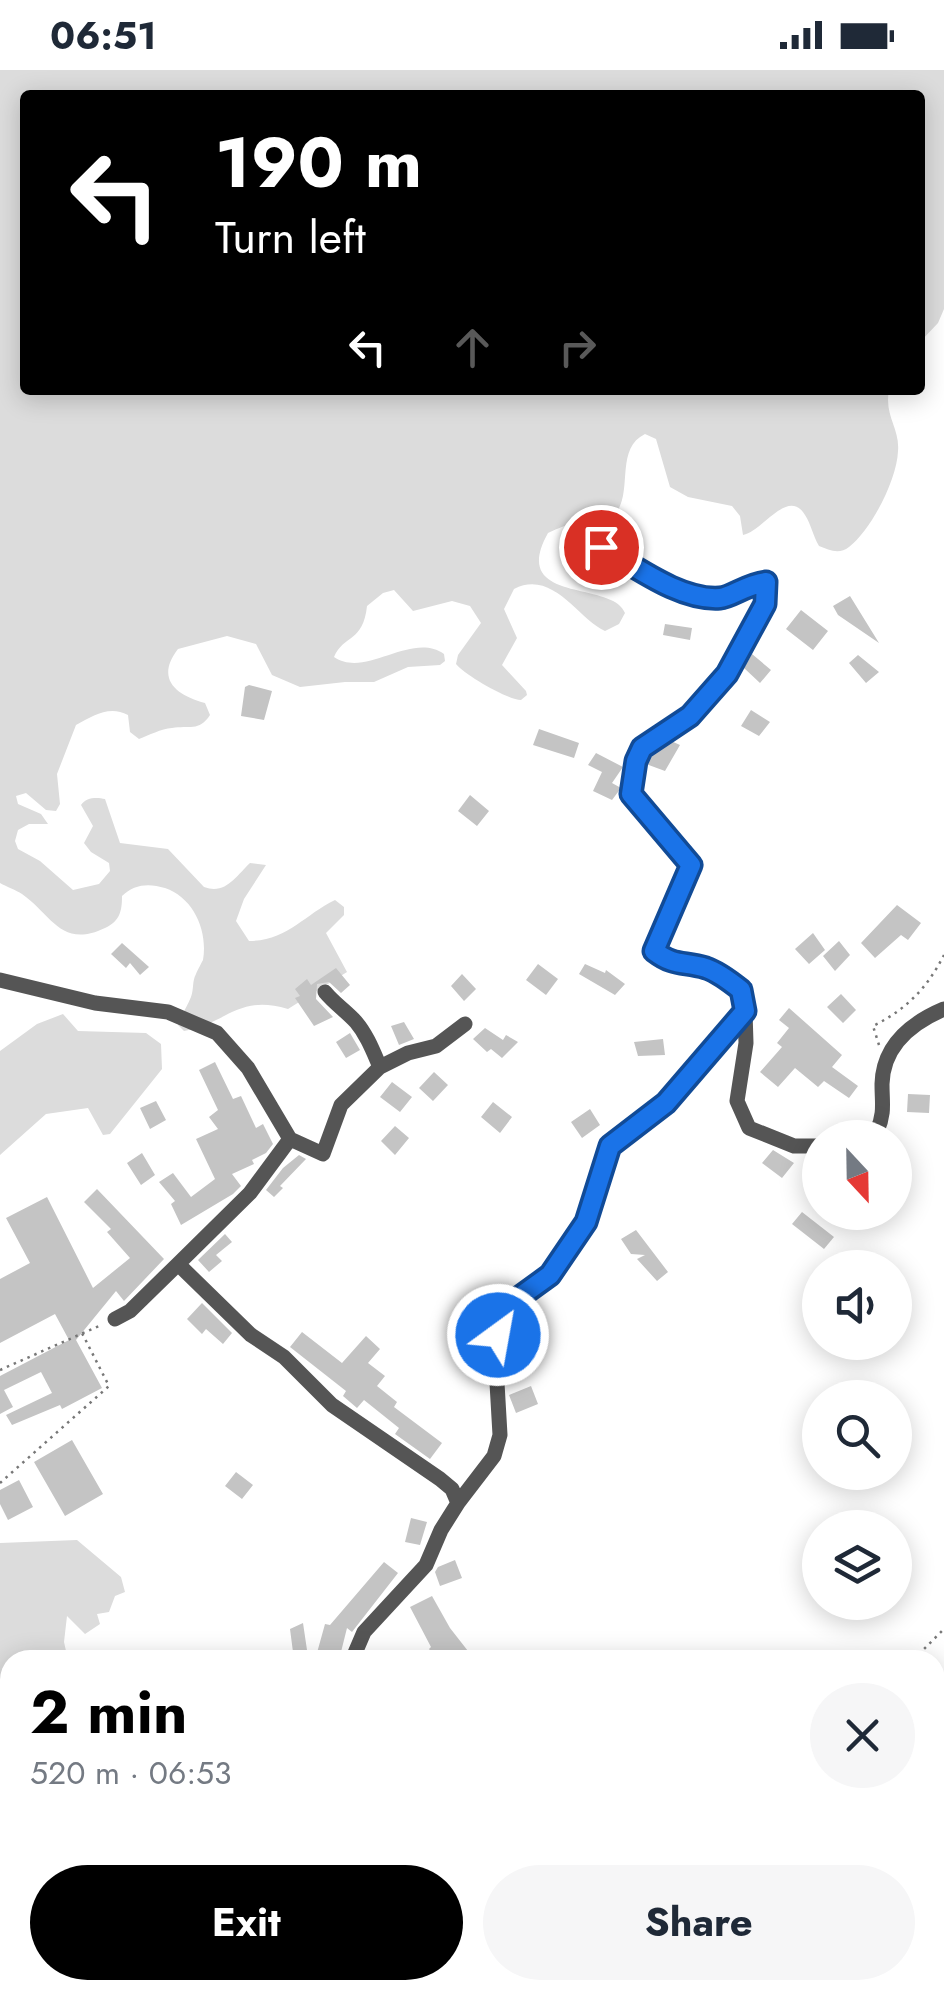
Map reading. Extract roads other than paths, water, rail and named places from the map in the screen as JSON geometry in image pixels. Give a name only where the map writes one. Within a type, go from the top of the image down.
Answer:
[{"type":"street","points":[[601,547],[684,591],[723,598],[747,584],[766,582],[765,604],[727,674],[690,716],[642,748],[631,794],[691,865],[654,951],[670,964],[707,968],[741,990],[746,1043],[737,1101],[749,1128],[802,1146]]},
{"type":"street","points":[[0,980],[95,1003],[168,1012],[217,1034],[248,1068],[290,1140],[323,1154],[341,1104],[380,1067],[408,1053],[436,1046],[465,1024]]},
{"type":"street","points":[[325,992],[339,1010],[354,1019],[380,1067]]},
{"type":"street","points":[[882,1120],[886,1054],[919,1019],[944,1009]]},
{"type":"street","points":[[356,1650],[364,1632],[426,1566],[441,1530],[494,1456],[500,1435],[500,1320],[514,1301],[550,1275],[565,1256],[586,1222],[610,1146],[666,1103],[745,1011]]},
{"type":"street","points":[[115,1319],[130,1311],[250,1192],[290,1140]]},
{"type":"street","points":[[178,1264],[251,1335],[284,1357],[332,1406],[440,1479],[452,1489],[458,1503]]}]
